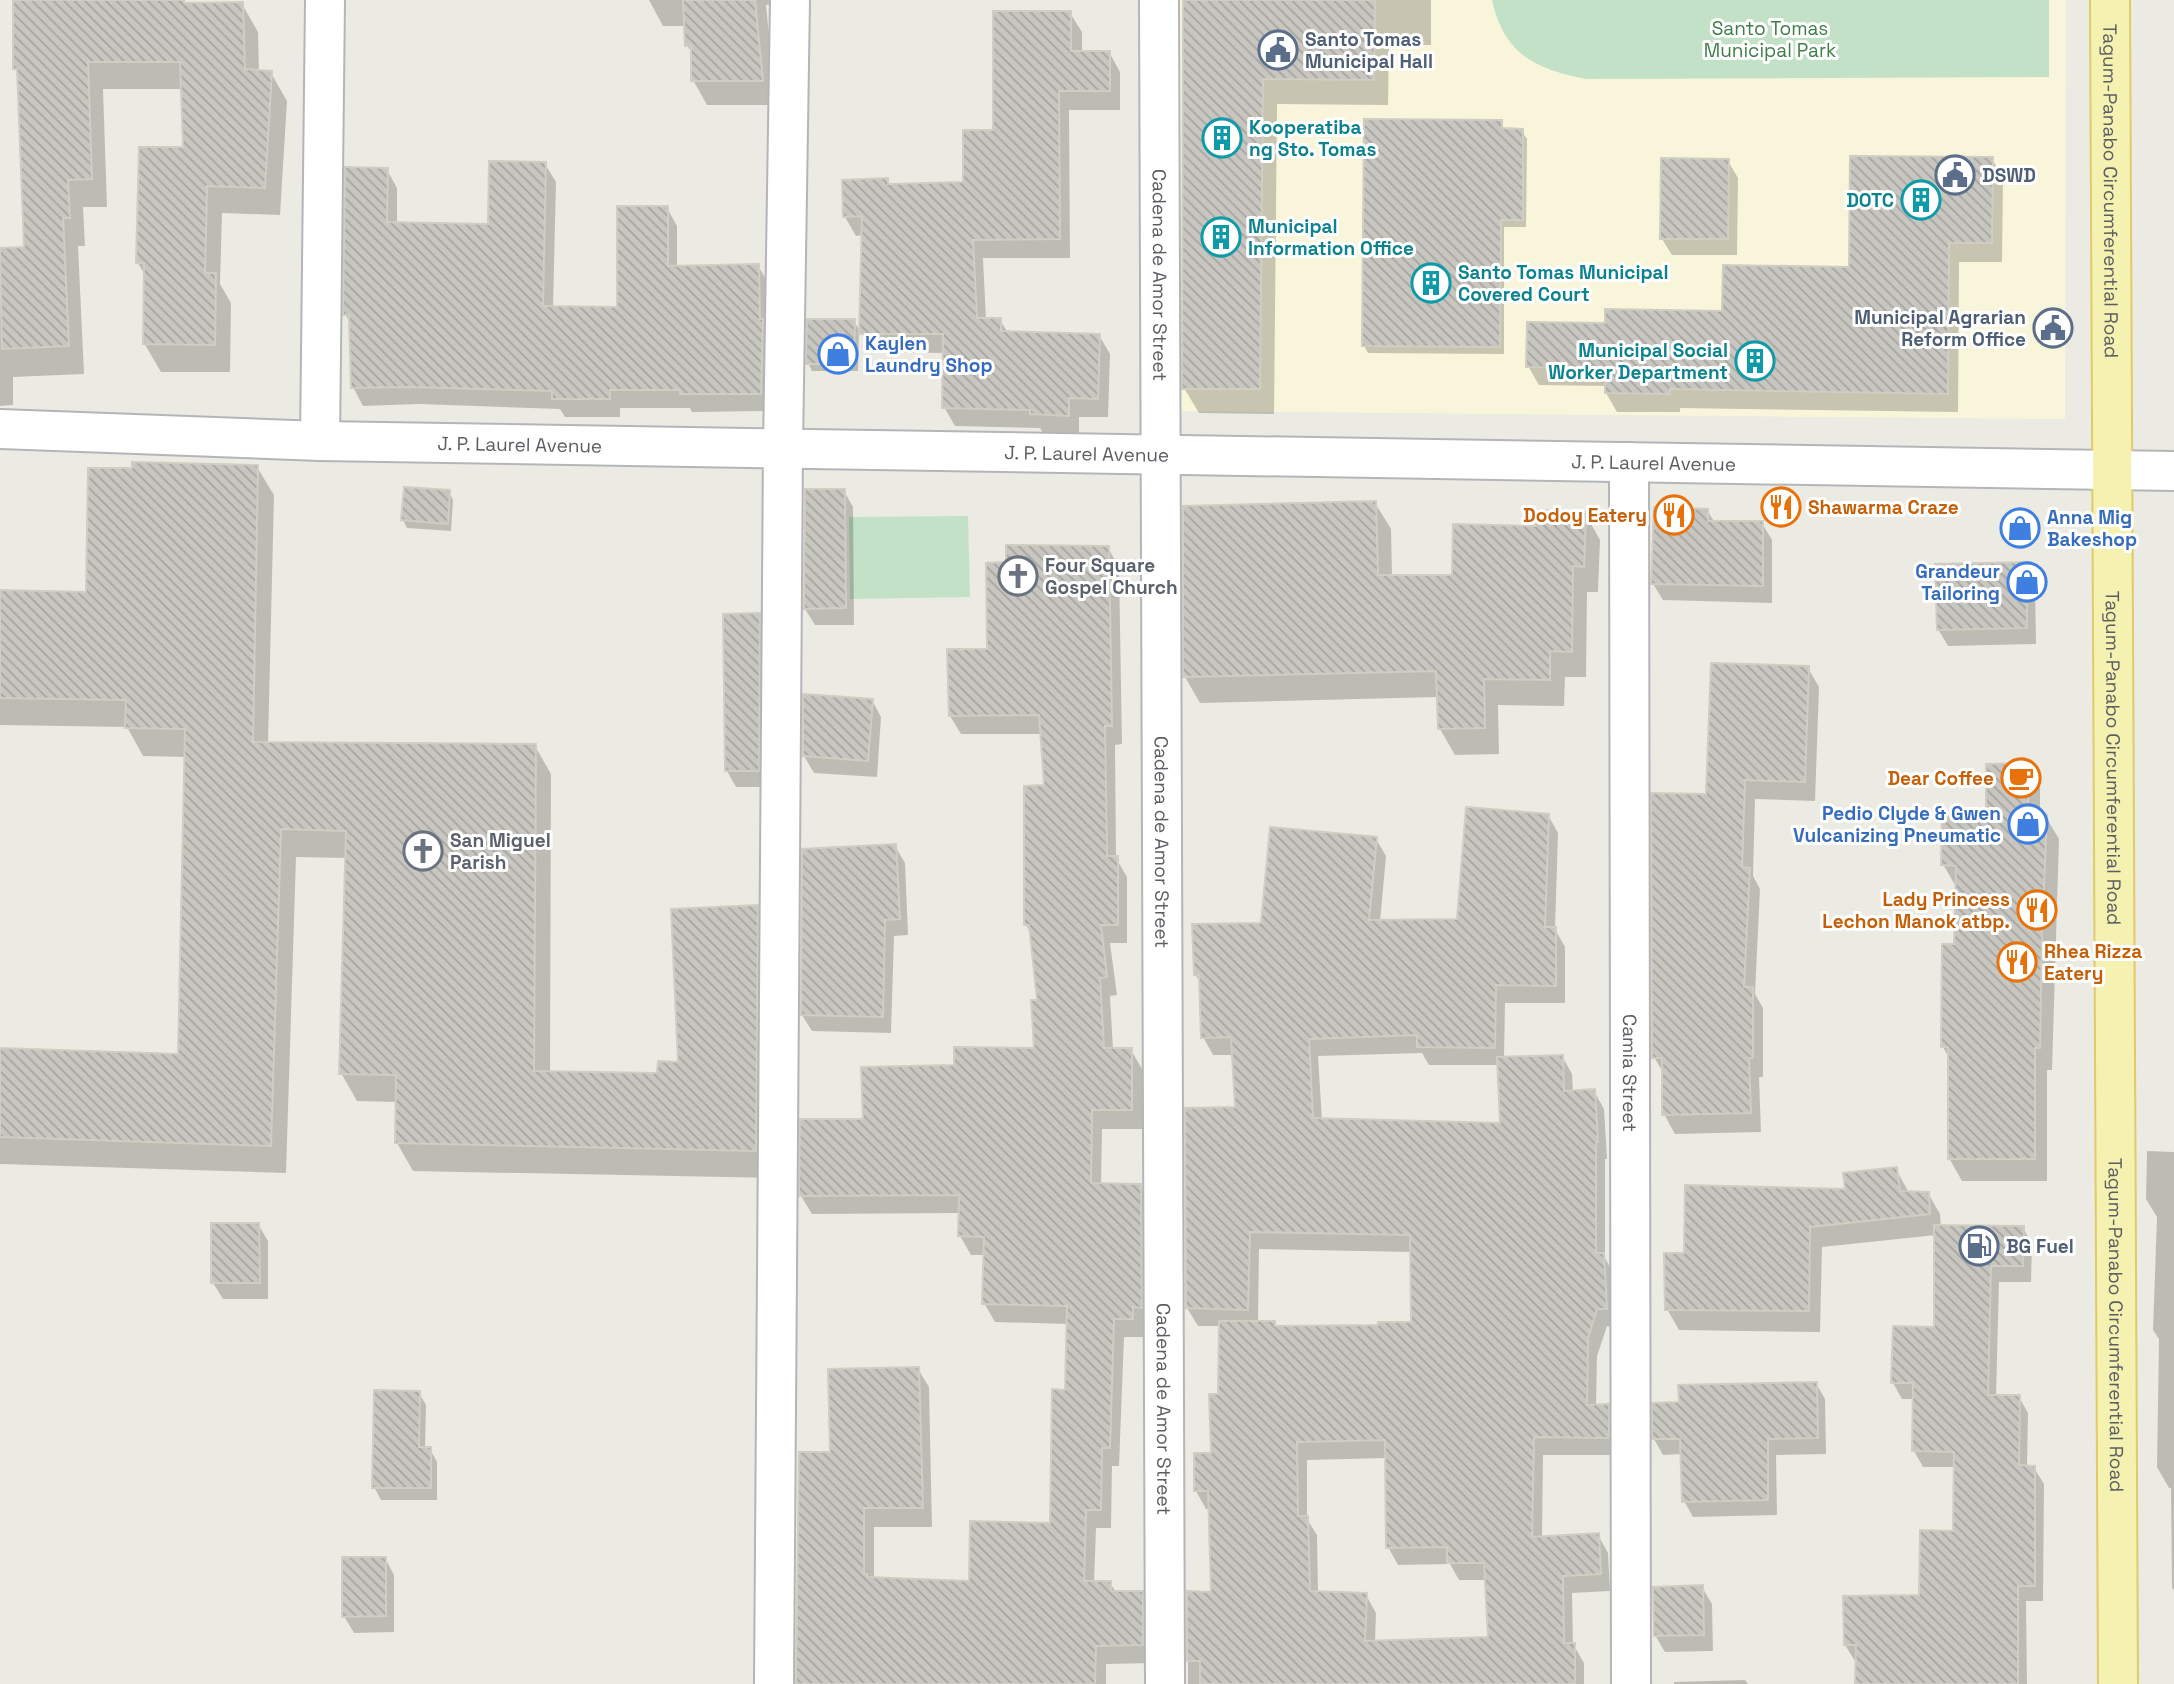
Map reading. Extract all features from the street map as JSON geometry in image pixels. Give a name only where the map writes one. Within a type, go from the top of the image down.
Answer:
[{"type":"main road","name":"Tagum-Panabo Circumferential Road","points":[[2110,0],[2118,1684]]},
{"type":"street","points":[[320,441],[325,0]]},
{"type":"street","points":[[774,1684],[783,448],[790,0]]},
{"type":"street","name":"Cadena de Amor Street","points":[[1159,0],[1165,1684]]},
{"type":"street","name":"J. P. Laurel Avenue","points":[[0,429],[320,441],[2174,471]]},
{"type":"street","name":"Camia Street","points":[[1629,462],[1631,1684]]},
{"type":"shaded area","points":[[1177,0],[2066,0],[2065,419],[1173,411]]},
{"type":"green space","name":"Santo Tomas Municipal Park","points":[[1492,0],[2049,0],[2049,77],[1586,79],[1551,70],[1524,56],[1505,34]]},
{"type":"green space","points":[[968,516],[970,597],[850,599],[849,517]]},
{"type":"building","points":[[13,0],[243,2],[245,69],[272,71],[265,188],[207,186],[205,273],[216,273],[215,345],[143,344],[144,263],[136,263],[139,147],[183,147],[180,62],[88,62],[92,179],[68,180],[70,218],[63,218],[69,346],[2,349],[0,248],[24,247],[17,69],[13,69]]},
{"type":"building","points":[[683,0],[755,0],[763,81],[691,81],[691,45],[685,46]]},
{"type":"building","points":[[1183,0],[1375,0],[1374,80],[1263,79],[1260,389],[1182,389]]},
{"type":"building","points":[[993,11],[1071,11],[1071,51],[1110,51],[1110,91],[1059,91],[1060,239],[973,240],[977,318],[1001,318],[1001,331],[1100,334],[1098,399],[1069,398],[1069,416],[1030,414],[1030,410],[942,408],[943,334],[859,334],[862,216],[843,217],[842,180],[888,178],[888,184],[963,182],[963,130],[993,130]]},
{"type":"building","name":"Santo Tomas Municipal Covered Court","points":[[1364,119],[1502,120],[1502,128],[1523,129],[1523,220],[1501,220],[1500,347],[1362,346]]},
{"type":"building","points":[[1850,156],[1993,157],[1992,243],[1949,243],[1948,394],[1670,389],[1670,394],[1605,393],[1605,368],[1526,367],[1527,322],[1605,323],[1605,309],[1722,311],[1723,265],[1849,267]]},
{"type":"building","points":[[1661,158],[1729,159],[1728,239],[1660,239]]},
{"type":"building","points":[[489,161],[546,162],[543,306],[617,307],[617,206],[668,206],[668,266],[759,264],[760,319],[763,319],[761,394],[680,394],[680,390],[610,390],[610,399],[552,399],[552,391],[351,388],[349,315],[343,315],[345,167],[388,168],[387,222],[488,224]]},
{"type":"building","points":[[807,319],[855,319],[854,364],[806,364]]},
{"type":"building","points":[[132,462],[258,465],[253,742],[536,744],[534,1071],[657,1073],[658,1061],[678,1062],[671,909],[758,905],[756,1151],[395,1143],[396,1075],[339,1074],[346,831],[281,829],[271,1146],[0,1137],[0,1048],[178,1054],[185,729],[125,728],[126,700],[0,698],[0,590],[86,592],[88,468],[132,468]]},
{"type":"building","points":[[404,487],[450,490],[448,524],[401,520]]},
{"type":"building","points":[[805,489],[845,489],[846,608],[804,609]]},
{"type":"building","points":[[1376,501],[1378,575],[1452,575],[1453,524],[1535,526],[1535,510],[1586,512],[1584,567],[1573,566],[1572,652],[1550,651],[1550,680],[1484,679],[1485,728],[1438,729],[1436,671],[1183,677],[1183,506]]},
{"type":"building","points":[[1654,507],[1708,509],[1708,521],[1763,521],[1763,586],[1651,584]]},
{"type":"building","points":[[1006,545],[1109,546],[1112,726],[1105,726],[1107,856],[1118,856],[1118,925],[1101,925],[1107,977],[1100,978],[1104,1048],[1132,1048],[1132,1110],[1092,1110],[1091,1183],[1141,1184],[1142,1308],[1133,1307],[1133,1319],[1114,1319],[1110,1448],[1102,1448],[1101,1510],[1086,1510],[1084,1581],[1111,1581],[1111,1591],[1143,1591],[1143,1645],[1096,1646],[1095,1684],[796,1684],[799,1452],[830,1452],[828,1369],[919,1367],[923,1508],[864,1508],[864,1574],[867,1574],[867,1577],[969,1581],[970,1521],[1050,1523],[1052,1389],[1065,1390],[1067,1306],[982,1304],[984,1237],[958,1236],[959,1195],[799,1196],[800,1119],[863,1119],[861,1067],[954,1065],[954,1047],[1034,1048],[1031,1000],[1037,1000],[1029,925],[1024,925],[1024,786],[1044,785],[1039,715],[949,716],[947,649],[987,649],[986,563],[1006,562]]},
{"type":"building","points":[[2027,562],[2027,628],[1937,630],[1935,564]]},
{"type":"building","points":[[760,613],[759,771],[725,771],[723,614]]},
{"type":"building","points":[[1711,663],[1809,666],[1805,782],[1745,780],[1742,867],[1750,868],[1744,987],[1753,987],[1753,1058],[1749,1058],[1751,1113],[1662,1115],[1662,1058],[1652,1058],[1651,793],[1706,794]]},
{"type":"building","points":[[803,694],[873,699],[868,761],[803,756]]},
{"type":"building","points":[[2028,763],[2028,814],[2047,815],[2040,1048],[2035,1048],[2035,1159],[1948,1159],[1948,1047],[1941,1047],[1942,944],[1954,944],[1956,866],[1941,865],[1942,811],[1986,813],[1986,764]]},
{"type":"building","points":[[1466,807],[1549,814],[1545,927],[1556,927],[1556,986],[1496,985],[1495,1048],[1417,1047],[1417,1035],[1309,1039],[1313,1118],[1500,1123],[1497,1057],[1563,1055],[1564,1091],[1595,1089],[1598,1142],[1596,1253],[1604,1253],[1607,1309],[1597,1309],[1588,1338],[1587,1405],[1609,1404],[1609,1438],[1534,1437],[1532,1537],[1599,1533],[1601,1574],[1563,1576],[1564,1643],[1575,1643],[1575,1684],[1200,1684],[1200,1661],[1187,1661],[1187,1591],[1211,1592],[1208,1491],[1194,1491],[1194,1453],[1211,1453],[1209,1394],[1218,1394],[1219,1321],[1275,1321],[1275,1326],[1411,1322],[1410,1235],[1250,1232],[1248,1310],[1186,1308],[1185,1108],[1235,1107],[1231,1037],[1201,1038],[1199,975],[1194,975],[1192,924],[1261,923],[1270,827],[1377,837],[1369,920],[1457,919]],"holes":[[[1385,1440],[1386,1548],[1447,1547],[1447,1563],[1484,1563],[1488,1637],[1365,1641],[1367,1593],[1310,1591],[1308,1516],[1298,1516],[1297,1442]]]},
{"type":"building","points":[[896,844],[900,919],[885,920],[883,1017],[801,1015],[802,849]]},
{"type":"building","points":[[1897,1167],[1900,1191],[1929,1192],[1930,1214],[1810,1227],[1809,1311],[1665,1310],[1664,1253],[1684,1253],[1685,1185],[1845,1189],[1843,1173]]},
{"type":"building","points":[[211,1223],[259,1223],[260,1283],[211,1283]]},
{"type":"building","points":[[1934,1225],[2024,1226],[2023,1266],[1991,1266],[1988,1395],[2020,1395],[2019,1465],[2035,1466],[2035,1586],[2018,1586],[2018,1684],[1855,1684],[1856,1645],[1844,1645],[1843,1596],[1919,1595],[1920,1530],[1953,1531],[1954,1452],[1912,1451],[1913,1383],[1891,1383],[1893,1326],[1934,1327]]},
{"type":"building","points":[[1817,1382],[1818,1438],[1768,1439],[1768,1500],[1682,1502],[1680,1439],[1652,1439],[1652,1403],[1679,1402],[1678,1385]]},
{"type":"building","points":[[374,1390],[420,1391],[419,1447],[431,1447],[431,1488],[372,1488]]},
{"type":"building","points":[[342,1557],[386,1557],[386,1616],[342,1617]]},
{"type":"building","points":[[1703,1585],[1704,1635],[1654,1636],[1653,1587]]},
{"type":"place","name":"Santo Tomas Municipal Hall","points":[[1278,50]]},
{"type":"place","name":"Kooperatiba ng Sto. Tomas","points":[[1222,138]]},
{"type":"place","name":"DSWD","points":[[1955,175]]},
{"type":"place","name":"DOTC","points":[[1921,200]]},
{"type":"place","name":"Municipal Information Office","points":[[1221,237]]},
{"type":"place","name":"Santo Tomas Municipal Covered Court","points":[[1431,283]]},
{"type":"place","name":"Municipal Agrarian Reform Office","points":[[2053,328]]},
{"type":"place","name":"Kaylen Laundry Shop","points":[[838,354]]},
{"type":"place","name":"Municipal Social Worker Department","points":[[1755,361]]},
{"type":"place","name":"Shawarma Craze","points":[[1781,507]]},
{"type":"place","name":"Dodoy Eatery","points":[[1674,515]]},
{"type":"place","name":"Anna Mig Bakeshop","points":[[2020,528]]},
{"type":"place","name":"Four Square Gospel Church","points":[[1018,576]]},
{"type":"place","name":"Grandeur Tailoring","points":[[2027,582]]},
{"type":"place","name":"Dear Coffee","points":[[2021,778]]},
{"type":"place","name":"Pedio Clyde & Gwen Vulcanizing Pneumatic","points":[[2028,824]]},
{"type":"place","name":"San Miguel Parish","points":[[423,851]]},
{"type":"place","name":"Lady Princess Lechon Manok atbp.","points":[[2037,910]]},
{"type":"place","name":"Rhea Rizza Eatery","points":[[2017,962]]},
{"type":"place","name":"BG Fuel","points":[[1979,1246]]}]
